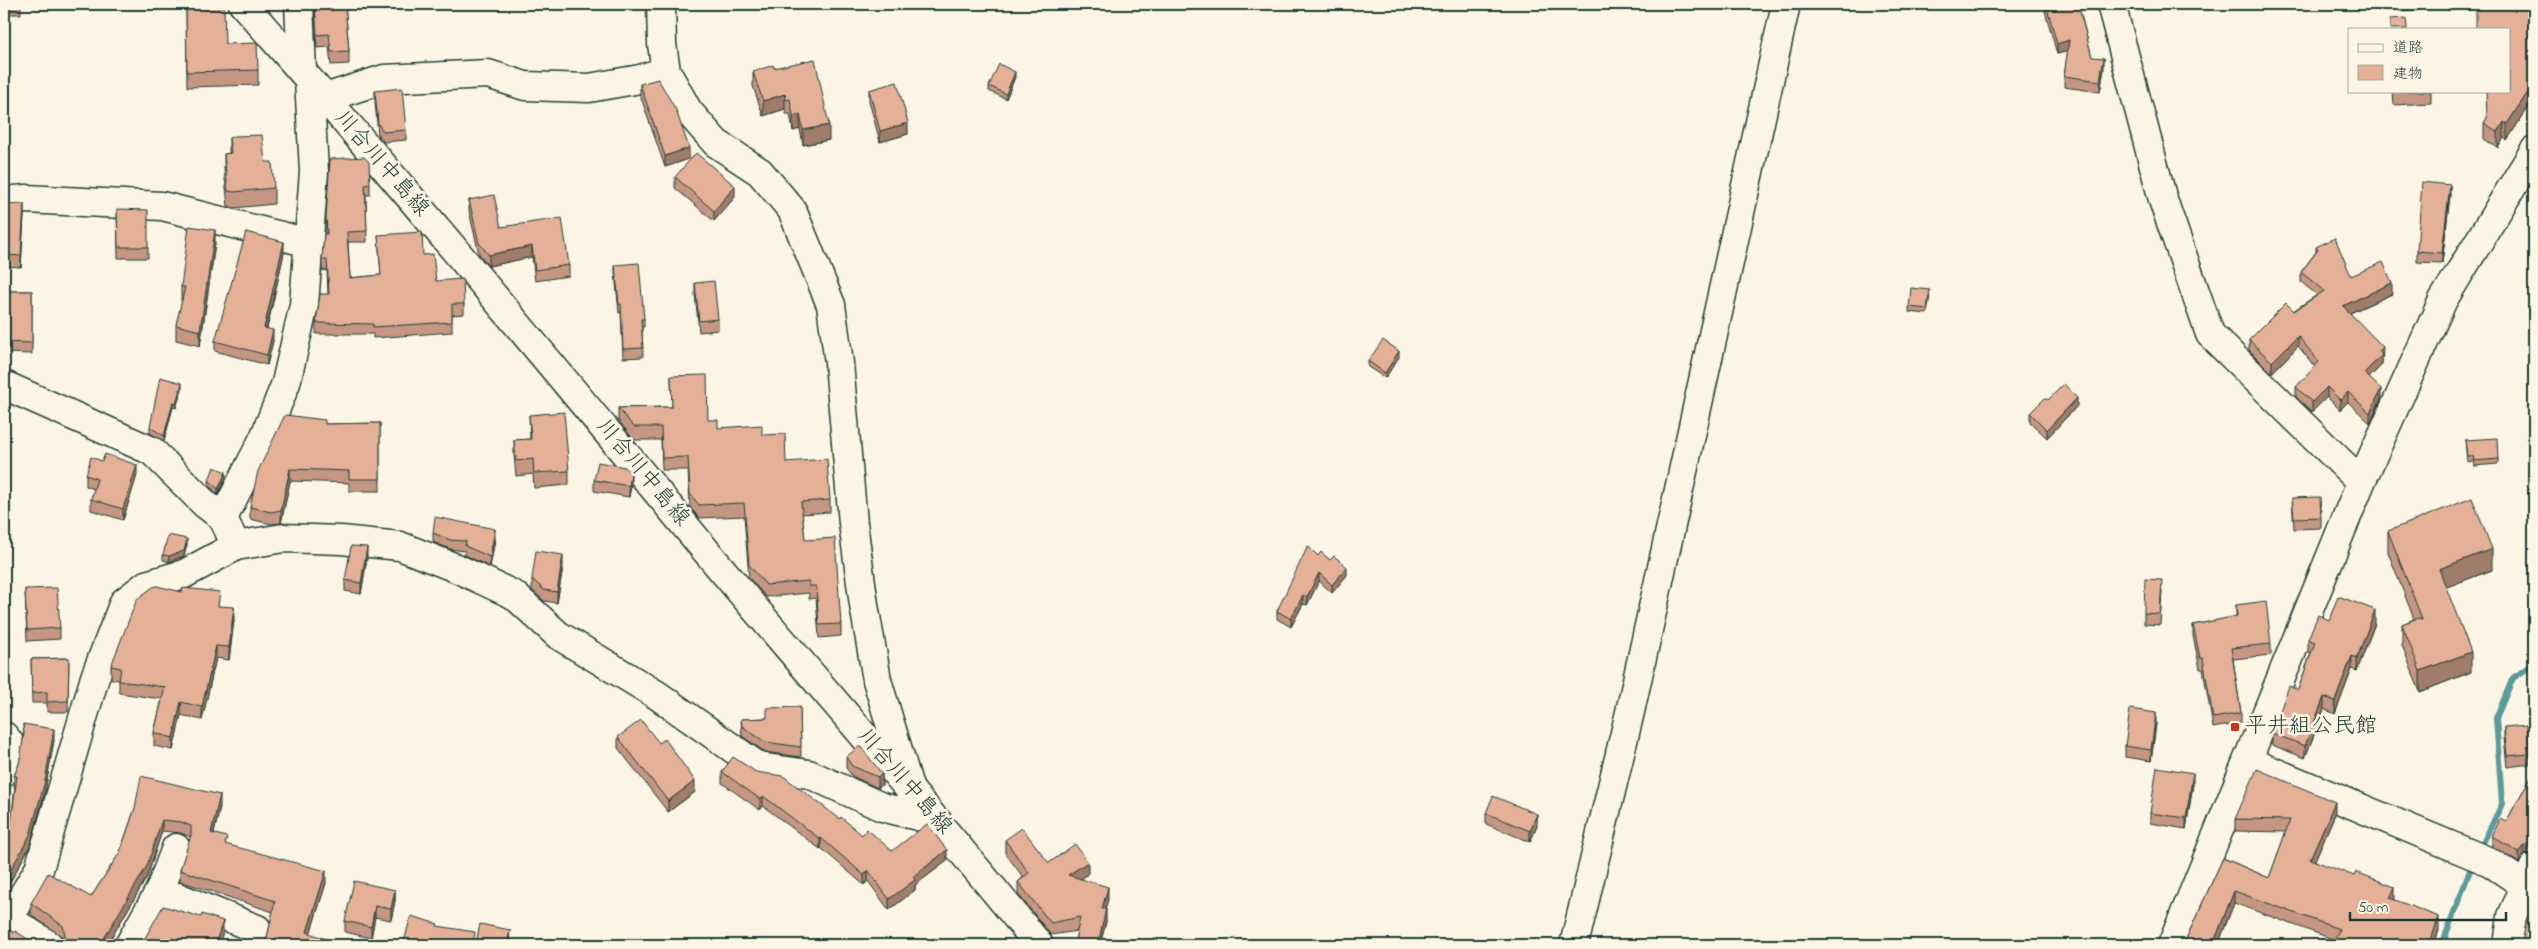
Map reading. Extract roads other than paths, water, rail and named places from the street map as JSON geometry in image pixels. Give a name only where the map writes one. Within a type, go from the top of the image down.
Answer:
[{"type":"street","name":"川合川中島線","points":[[243,4],[505,307],[708,553],[937,821],[1039,945]]},
{"type":"street","points":[[223,518],[264,438],[286,382],[304,305],[314,171],[312,83],[299,4]]},
{"type":"street","points":[[661,4],[662,44],[666,71],[688,111],[716,143],[760,172],[792,210],[831,305],[839,363],[853,523],[866,615],[877,680],[911,791]]},
{"type":"street","points":[[1574,945],[1632,702],[1786,4]]},
{"type":"street","points":[[2110,4],[2163,200],[2210,334],[2361,482]]},
{"type":"street","points":[[312,83],[488,74],[525,86],[589,88],[640,79],[666,71]]},
{"type":"street","points":[[2172,945],[2361,482],[2443,300],[2534,151]]},
{"type":"street","points":[[4,201],[26,200],[162,206],[309,243]]},
{"type":"street","points":[[4,385],[152,451],[223,518],[236,546]]},
{"type":"street","points":[[49,945],[6,917],[39,869],[95,677],[124,602],[146,585],[184,574],[236,546],[283,538],[341,540],[400,546],[456,568],[514,595],[558,635],[657,695],[759,767],[809,774],[882,807],[937,821]]},
{"type":"street","points":[[4,736],[8,742],[4,772]]},
{"type":"street","points":[[2248,761],[2531,878],[2512,916],[2508,945]]},
{"type":"street","points":[[129,945],[160,890],[176,848]]},
{"type":"street","points":[[160,890],[257,929],[252,945]]},
{"type":"waterway","points":[[2481,847],[2502,804],[2496,718],[2513,678],[2534,664]]},
{"type":"waterway","points":[[2442,945],[2472,865]]},
{"type":"place","name":"平井組公民館","points":[[2235,727]]}]
